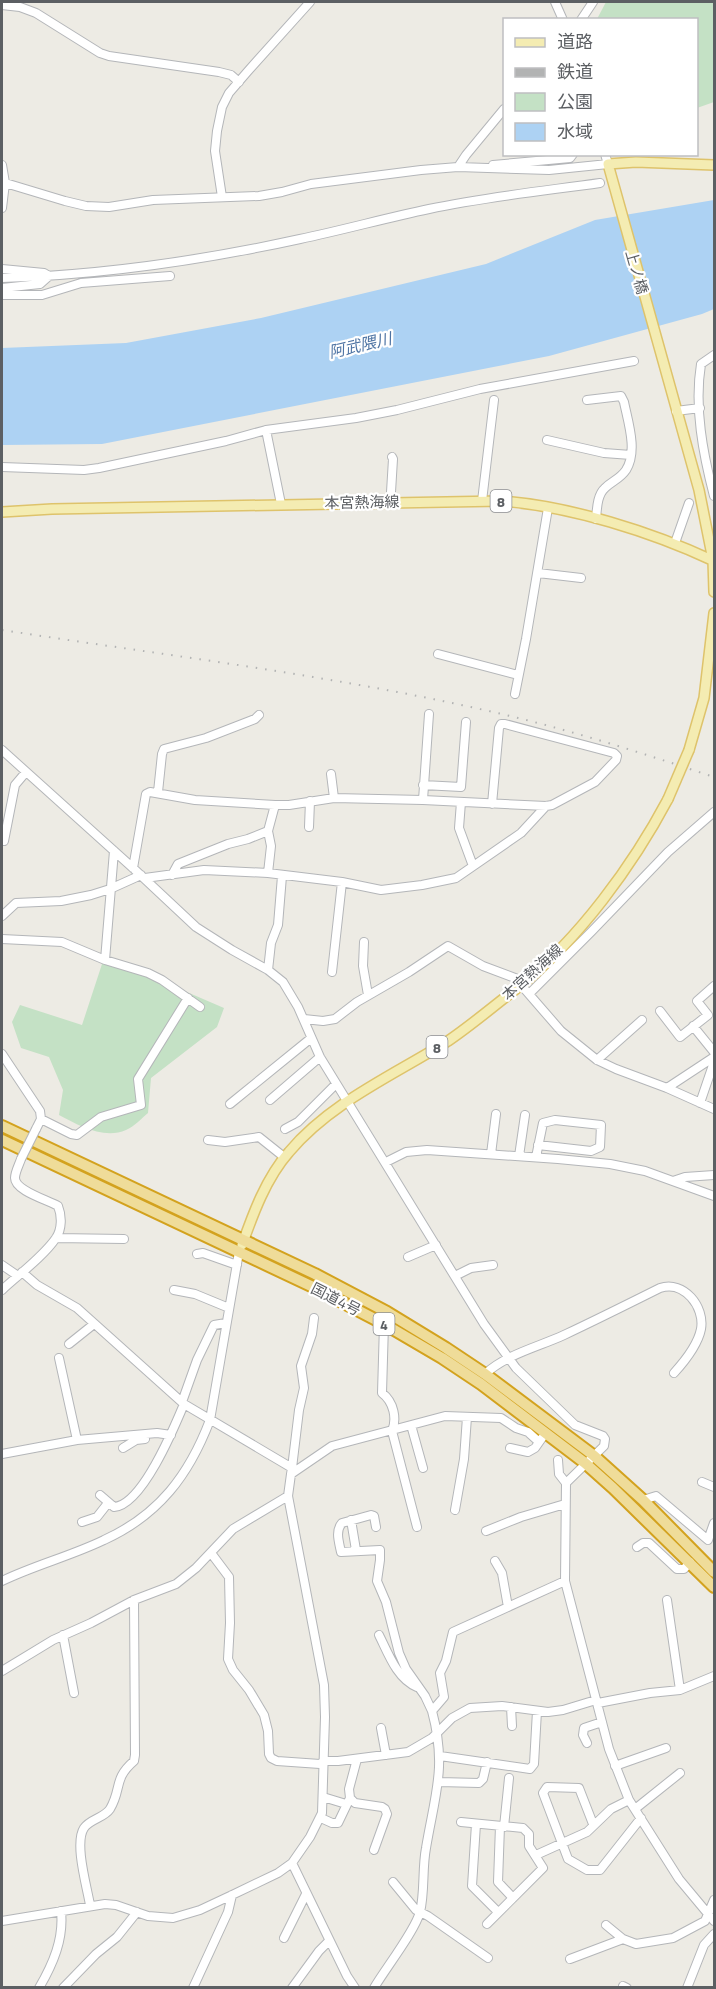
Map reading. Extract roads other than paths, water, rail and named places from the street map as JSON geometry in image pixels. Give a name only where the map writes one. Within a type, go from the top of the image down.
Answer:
[{"type":"highway","name":"国道4号","points":[[2,1126],[315,1274],[387,1312],[486,1374],[589,1459],[643,1500],[714,1572]]},
{"type":"highway","name":"国道4号","points":[[2,1140],[239,1252],[384,1324],[452,1364],[546,1432],[589,1459],[714,1587]]},
{"type":"main road","points":[[606,159],[714,165]]},
{"type":"main road","name":"上ノ橋","points":[[606,159],[676,411]]},
{"type":"main road","points":[[676,411],[699,490],[714,560],[714,592]]},
{"type":"main road","name":"本宮熱海線","points":[[2,512],[392,501],[515,502],[596,519],[675,543],[714,560]]},
{"type":"main road","name":"本宮熱海線","points":[[239,1252],[267,1184],[284,1157],[297,1143],[347,1101],[449,1040],[522,984],[567,941],[604,898],[637,853],[668,798],[689,750],[701,714],[706,687],[714,613]]},
{"type":"street","points":[[222,197],[215,151],[222,107],[229,93],[310,2]]},
{"type":"street","points":[[555,2],[562,18]]},
{"type":"street","points":[[582,18],[593,2]]},
{"type":"street","points":[[2,5],[28,9],[100,53],[109,56],[219,72],[231,75],[239,82]]},
{"type":"street","points":[[459,166],[466,154],[503,110]]},
{"type":"street","points":[[3,182],[65,201],[110,207],[153,200],[259,196],[311,184],[370,176],[459,166],[527,163],[572,156]]},
{"type":"street","points":[[459,166],[549,170],[606,159]]},
{"type":"street","points":[[2,165],[2,208]]},
{"type":"street","points":[[2,278],[49,276],[144,266],[252,249],[428,209],[492,197],[600,183]]},
{"type":"street","points":[[2,269],[44,273],[49,276]]},
{"type":"street","points":[[2,288],[40,284],[49,276]]},
{"type":"street","points":[[2,295],[42,295],[81,283],[170,276]]},
{"type":"street","points":[[714,355],[701,364],[699,392],[700,408],[710,454],[714,496]]},
{"type":"street","points":[[2,467],[84,470],[99,468],[226,441],[266,430],[366,416],[491,387],[634,361]]},
{"type":"street","points":[[587,400],[621,396],[632,455],[623,474],[601,492],[596,519]]},
{"type":"street","points":[[482,501],[494,400]]},
{"type":"street","points":[[676,411],[700,408]]},
{"type":"street","points":[[266,430],[281,504]]},
{"type":"street","points":[[547,441],[590,451],[632,455]]},
{"type":"street","points":[[392,457],[392,501]]},
{"type":"street","points":[[675,543],[689,503]]},
{"type":"street","points":[[515,694],[548,508]]},
{"type":"street","points":[[538,573],[580,578]]},
{"type":"street","points":[[438,654],[518,675]]},
{"type":"street","points":[[423,800],[429,714]]},
{"type":"street","points":[[158,792],[164,749],[206,738],[255,719],[259,715]]},
{"type":"street","points":[[423,785],[461,787],[466,722]]},
{"type":"street","points":[[133,868],[146,794],[150,792],[195,800],[275,805],[334,798],[423,800],[492,804],[546,806],[595,782],[616,760],[616,754],[557,736],[501,724],[492,804]]},
{"type":"street","points":[[2,750],[195,927],[268,970],[287,987],[304,1019],[310,1039],[320,1058],[484,1324],[508,1358],[575,1425],[603,1436],[605,1439],[604,1446],[566,1483],[565,1581],[602,1722],[615,1766],[629,1800],[679,1879],[714,1921]]},
{"type":"street","points":[[4,841],[15,785],[26,772]]},
{"type":"street","points":[[331,774],[334,798]]},
{"type":"street","points":[[309,827],[310,801]]},
{"type":"street","points":[[461,802],[459,828],[473,866]]},
{"type":"street","points":[[268,873],[271,846],[268,831],[275,805]]},
{"type":"street","points":[[2,916],[16,903],[62,901],[110,889],[143,877],[204,870],[268,873],[342,882],[369,889],[390,890],[456,878],[521,833],[546,806]]},
{"type":"street","points":[[530,993],[662,858],[714,812]]},
{"type":"street","points":[[172,875],[177,864],[268,831]]},
{"type":"street","points":[[105,960],[114,851]]},
{"type":"street","points":[[268,970],[271,943],[278,925],[282,876]]},
{"type":"street","points":[[332,972],[342,882]]},
{"type":"street","points":[[2,939],[62,942],[105,960],[148,973],[162,980],[200,1007]]},
{"type":"street","points":[[364,942],[363,966],[368,995]]},
{"type":"street","points":[[304,1019],[330,1021],[448,946],[483,966],[515,978],[561,1031],[597,1060],[714,1109]]},
{"type":"street","points":[[660,1011],[680,1037],[708,1015],[697,1001],[714,986]]},
{"type":"street","points":[[41,1119],[77,1135],[100,1117],[141,1105],[138,1079],[188,998]]},
{"type":"street","points":[[597,1060],[642,1020]]},
{"type":"street","points":[[693,1026],[714,1052]]},
{"type":"street","points":[[230,1104],[310,1039]]},
{"type":"street","points":[[2,1054],[40,1111],[41,1119],[21,1159],[15,1177],[18,1185],[27,1192],[56,1205],[59,1209],[60,1225],[56,1238],[2,1290]]},
{"type":"street","points":[[667,1088],[714,1057]]},
{"type":"street","points":[[270,1100],[320,1058]]},
{"type":"street","points":[[700,1103],[714,1062]]},
{"type":"street","points":[[285,1129],[298,1122],[336,1084]]},
{"type":"street","points":[[491,1154],[496,1113]]},
{"type":"street","points":[[519,1156],[525,1115]]},
{"type":"street","points":[[536,1157],[538,1145],[543,1123],[555,1120],[602,1125],[600,1147],[591,1151],[538,1145]]},
{"type":"street","points":[[208,1140],[225,1142],[259,1137],[284,1157]]},
{"type":"street","points":[[386,1162],[406,1152],[426,1150],[610,1164],[645,1171],[714,1196]]},
{"type":"street","points":[[673,1181],[680,1178],[714,1175]]},
{"type":"street","points":[[56,1238],[124,1239]]},
{"type":"street","points":[[408,1257],[436,1245]]},
{"type":"street","points":[[2,1581],[104,1540],[150,1512],[168,1495],[182,1477],[200,1446],[210,1420],[239,1252]]},
{"type":"street","points":[[196,1254],[203,1253],[237,1265]]},
{"type":"street","points":[[2,1265],[77,1308],[183,1403],[292,1471]]},
{"type":"street","points":[[455,1276],[471,1268],[493,1265]]},
{"type":"street","points":[[486,1374],[508,1358],[564,1335],[660,1288],[674,1286],[688,1293],[694,1300],[701,1320],[701,1330],[694,1344],[674,1373]]},
{"type":"street","points":[[174,1290],[195,1294],[229,1308]]},
{"type":"street","points":[[2,1921],[90,1905],[116,1905],[148,1916],[173,1918],[200,1910],[278,1873],[292,1863],[321,1818],[324,1685],[288,1496],[303,1388],[301,1366],[312,1334],[314,1318]]},
{"type":"street","points":[[100,1495],[117,1508],[130,1498],[152,1472],[171,1435],[197,1360],[214,1325],[226,1323]]},
{"type":"street","points":[[69,1344],[94,1324]]},
{"type":"street","points":[[384,1324],[382,1393],[392,1406],[394,1418],[392,1431],[417,1527]]},
{"type":"street","points":[[59,1358],[76,1440]]},
{"type":"street","points":[[292,1471],[332,1446],[445,1416],[501,1418],[516,1428],[528,1432],[539,1442]]},
{"type":"street","points":[[455,1510],[464,1459],[467,1417]]},
{"type":"street","points":[[411,1425],[423,1468]]},
{"type":"street","points":[[510,1448],[528,1452],[535,1448],[546,1432]]},
{"type":"street","points":[[2,1455],[76,1440],[157,1433],[171,1435]]},
{"type":"street","points":[[123,1448],[132,1442],[153,1437],[157,1433]]},
{"type":"street","points":[[558,1460],[555,1474],[566,1483]]},
{"type":"street","points":[[702,1482],[714,1487]]},
{"type":"street","points":[[2,1671],[63,1635],[134,1600],[176,1584],[196,1568],[233,1529],[288,1496]]},
{"type":"street","points":[[643,1500],[656,1496],[711,1541],[714,1523]]},
{"type":"street","points":[[82,1522],[98,1516],[108,1503]]},
{"type":"street","points":[[486,1531],[521,1517],[565,1504]]},
{"type":"street","points":[[374,1988],[420,1913],[426,1848],[439,1782],[440,1756],[438,1734],[432,1711],[425,1696],[402,1662],[386,1602],[377,1581],[380,1550],[341,1552],[337,1532],[342,1523],[371,1515],[374,1516],[376,1527]]},
{"type":"street","points":[[351,1520],[357,1550]]},
{"type":"street","points":[[637,1547],[643,1543],[649,1543],[677,1569],[684,1569],[690,1562]]},
{"type":"street","points":[[211,1552],[229,1577],[228,1659],[232,1670],[249,1690],[264,1715],[268,1731],[269,1754],[277,1761],[320,1764],[324,1761],[408,1752],[417,1749],[438,1734],[452,1718],[468,1708],[511,1707],[537,1711],[563,1710],[597,1702],[680,1690],[714,1676]]},
{"type":"street","points":[[495,1561],[502,1573],[508,1607]]},
{"type":"street","points":[[432,1711],[444,1697],[440,1673],[446,1661],[453,1632],[565,1581]]},
{"type":"street","points":[[90,1905],[80,1851],[81,1834],[90,1822],[109,1810],[121,1774],[134,1761],[135,1755],[134,1600]]},
{"type":"street","points":[[667,1600],[680,1690]]},
{"type":"street","points":[[63,1635],[74,1693]]},
{"type":"street","points":[[379,1635],[405,1680],[408,1684],[418,1688]]},
{"type":"street","points":[[511,1707],[512,1726]]},
{"type":"street","points":[[440,1756],[525,1770],[533,1768],[537,1711]]},
{"type":"street","points":[[587,1743],[583,1735],[584,1728],[602,1722]]},
{"type":"street","points":[[381,1728],[386,1755]]},
{"type":"street","points":[[615,1766],[666,1748]]},
{"type":"street","points":[[321,1818],[338,1823],[348,1801],[357,1759]]},
{"type":"street","points":[[439,1782],[479,1783],[483,1779],[486,1762]]},
{"type":"street","points":[[635,1809],[680,1773]]},
{"type":"street","points":[[509,1778],[502,1827],[498,1882],[513,1898]]},
{"type":"street","points":[[593,1824],[579,1788],[547,1787],[543,1793],[568,1859],[587,1870],[600,1870],[641,1818]]},
{"type":"street","points":[[323,1797],[382,1807],[386,1811],[386,1818],[374,1850]]},
{"type":"street","points":[[536,1855],[587,1832],[611,1809],[629,1800]]},
{"type":"street","points":[[461,1822],[523,1828],[529,1834],[529,1846],[543,1868],[487,1924]]},
{"type":"street","points":[[476,1824],[472,1886],[498,1912]]},
{"type":"street","points":[[292,1863],[329,1941],[347,1976],[356,1988]]},
{"type":"street","points":[[393,1882],[420,1913],[488,1958]]},
{"type":"street","points":[[284,1938],[306,1894]]},
{"type":"street","points":[[193,1988],[228,1912],[232,1895]]},
{"type":"street","points":[[606,1925],[623,1939],[636,1944],[673,1938],[705,1921],[714,1900]]},
{"type":"street","points":[[39,1988],[58,1947],[62,1925],[61,1911]]},
{"type":"street","points":[[63,1988],[96,1954],[117,1937],[137,1912]]},
{"type":"street","points":[[687,1988],[704,1946],[714,1934]]},
{"type":"street","points":[[570,1959],[623,1939]]},
{"type":"street","points":[[292,1988],[329,1941]]},
{"type":"water","name":"阿武隈川","points":[[714,200],[714,309],[702,314],[549,356],[102,444],[2,445],[2,348],[126,343],[261,318],[486,264],[595,220]]},
{"type":"railway","points":[[2,630],[318,678],[444,701],[559,729],[714,777]]}]
